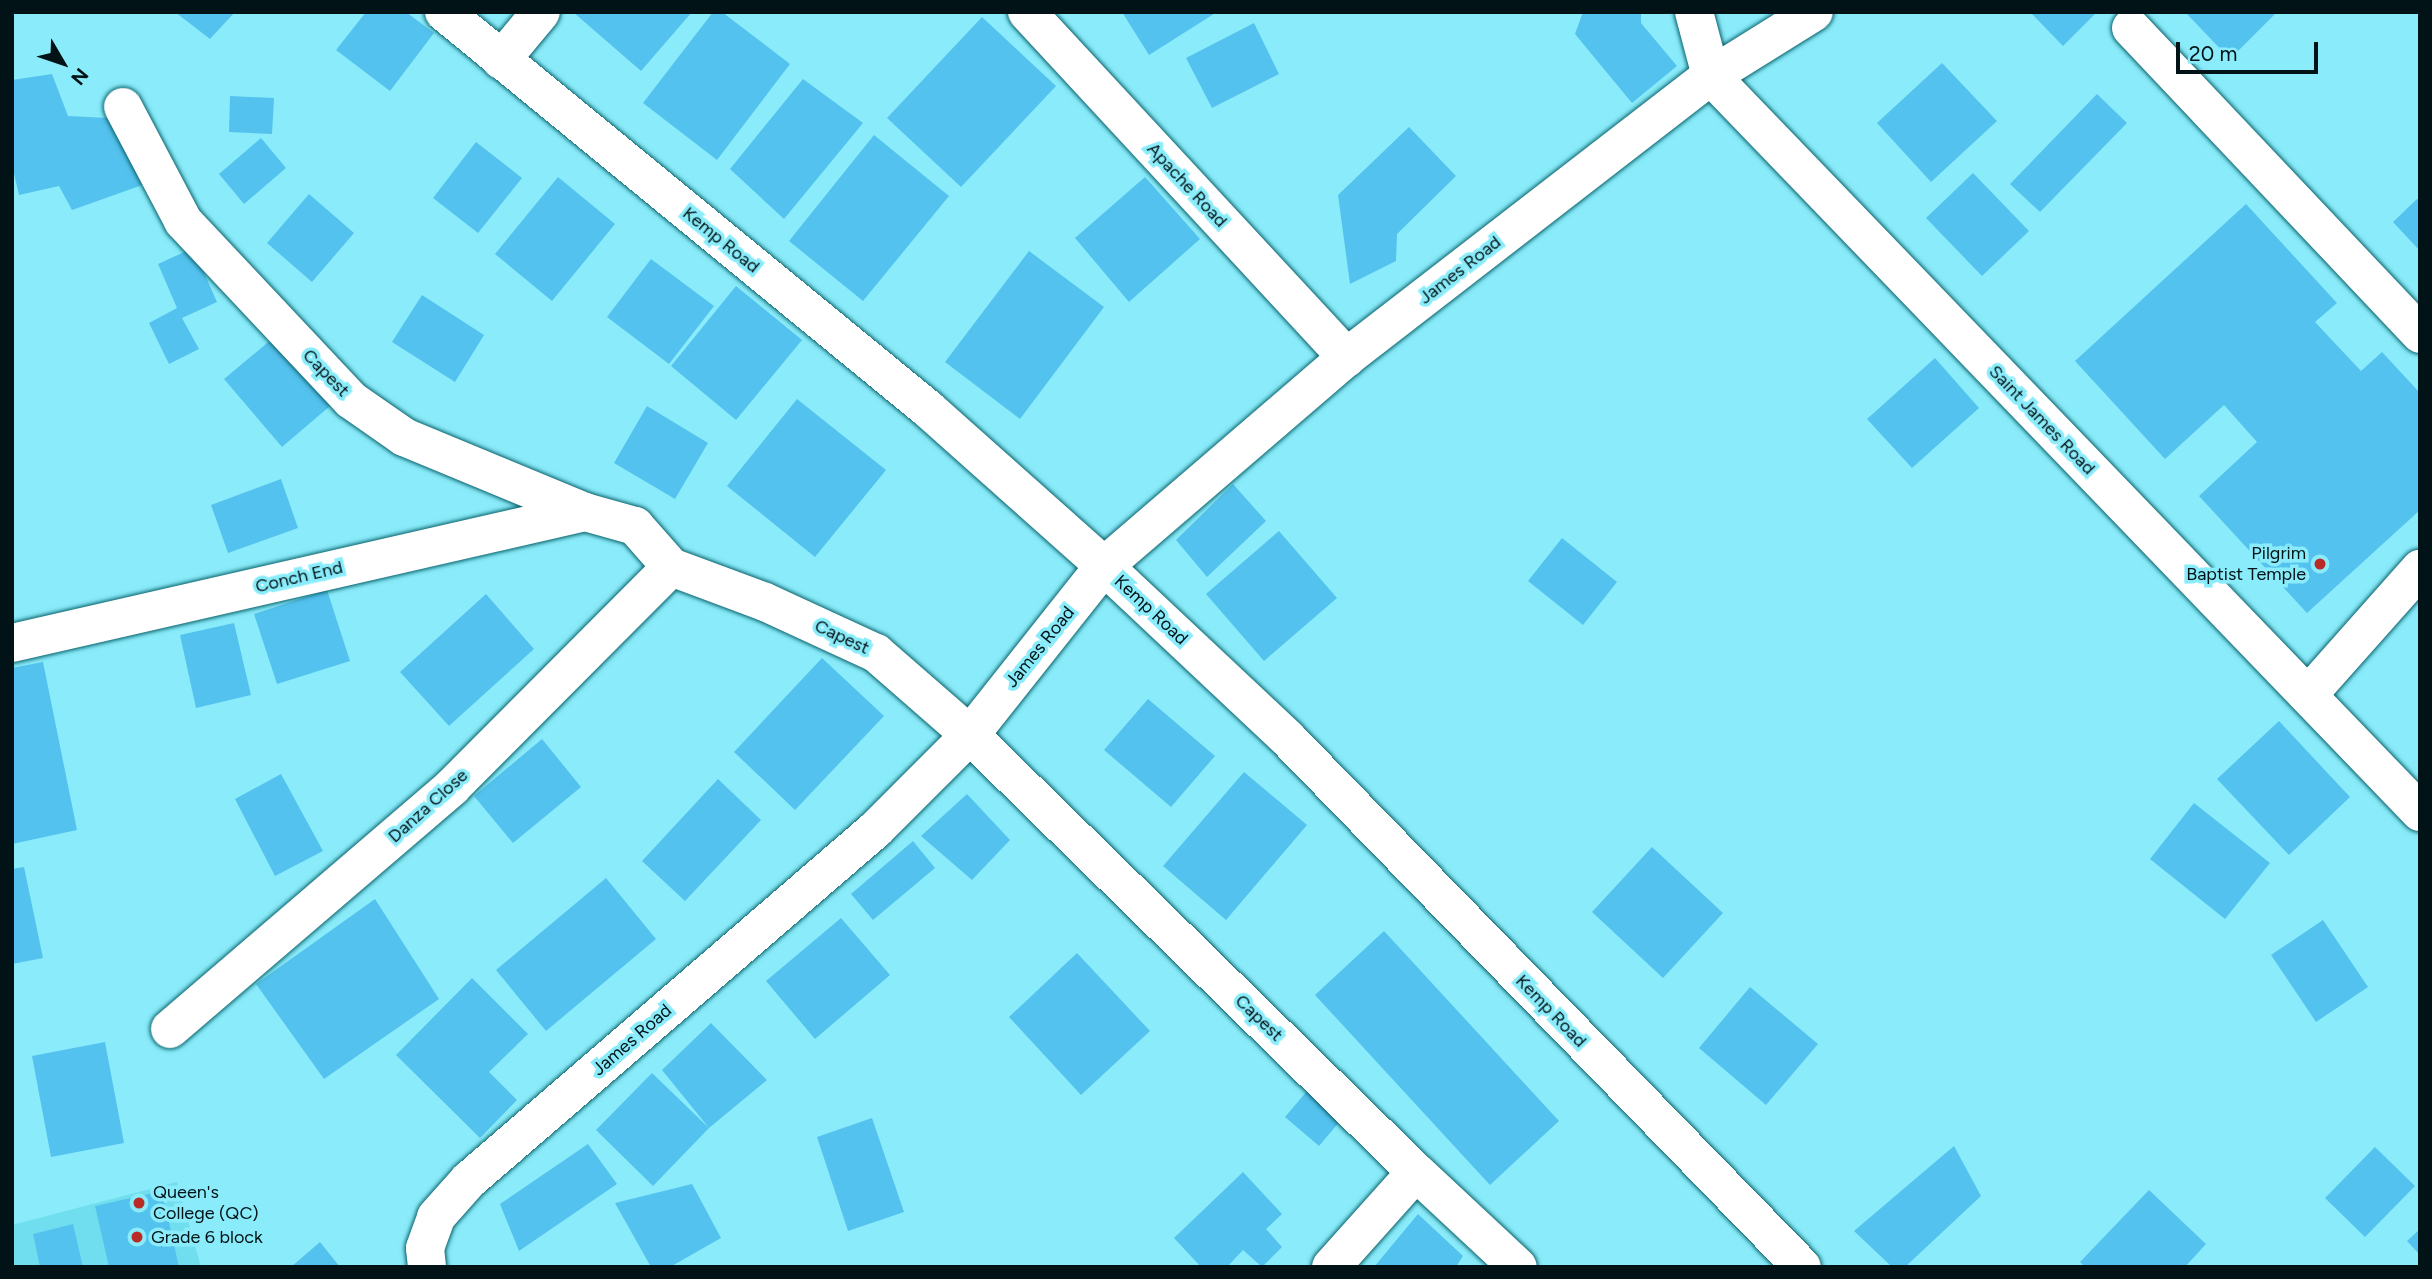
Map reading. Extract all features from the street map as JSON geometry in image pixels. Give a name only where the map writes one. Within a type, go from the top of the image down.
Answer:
[{"type":"street","name":"Kemp Road","points":[[444,12],[928,409],[1104,566],[1287,738],[1802,1267]]},
{"type":"street","points":[[501,60],[541,12]]},
{"type":"street","name":"Apache Road","points":[[1027,12],[1347,357]]},
{"type":"street","name":"Saint James Road","points":[[1694,12],[1711,76],[2420,812]]},
{"type":"street","name":"James Road","points":[[427,1267],[425,1248],[436,1217],[469,1180],[876,829],[970,735],[1104,566],[1347,357],[1711,76],[1814,12]]},
{"type":"street","points":[[2131,28],[2420,334]]},
{"type":"street","name":"Capest","points":[[123,107],[183,221],[351,400],[404,437],[585,512],[635,526],[671,567],[765,602],[876,653],[970,735],[1416,1172],[1518,1267]]},
{"type":"street","name":"Conch End","points":[[12,643],[585,512]]},
{"type":"street","name":"Danza Close","points":[[170,1029],[452,787],[671,567]]},
{"type":"street","points":[[2308,695],[2420,569]]},
{"type":"street","points":[[1331,1267],[1416,1172]]},
{"type":"shaded area","name":"Queen's College (QC)","points":[[177,1182],[201,1267],[12,1267],[12,1225]]},
{"type":"building","points":[[175,12],[235,12],[210,39]]},
{"type":"building","points":[[366,12],[406,12],[434,33],[390,91],[336,50]]},
{"type":"building","points":[[573,12],[692,12],[641,71]]},
{"type":"building","points":[[713,12],[722,12],[790,64],[717,160],[643,103]]},
{"type":"building","points":[[1122,12],[1217,12],[1149,55]]},
{"type":"building","points":[[1583,12],[1641,12],[1641,23],[1677,66],[1632,103],[1575,34]]},
{"type":"building","points":[[2030,12],[2097,12],[2063,46]]},
{"type":"building","points":[[2185,12],[2277,12],[2230,59]]},
{"type":"building","points":[[982,17],[1056,86],[961,187],[887,118]]},
{"type":"building","points":[[1254,23],[1279,74],[1212,108],[1186,58]]},
{"type":"building","points":[[1942,63],[1997,121],[1931,182],[1877,123]]},
{"type":"building","points":[[52,74],[68,116],[108,118],[148,183],[72,210],[59,186],[19,195],[12,165],[12,80]]},
{"type":"building","points":[[803,79],[863,123],[784,219],[730,169]]},
{"type":"building","points":[[2097,94],[2127,123],[2040,212],[2010,184]]},
{"type":"building","points":[[230,96],[274,98],[272,134],[229,132]]},
{"type":"building","points":[[1409,127],[1456,176],[1397,234],[1396,261],[1350,284],[1338,195]]},
{"type":"building","points":[[874,135],[949,196],[863,301],[789,241]]},
{"type":"building","points":[[261,138],[286,168],[244,204],[219,174]]},
{"type":"building","points":[[476,142],[522,178],[478,233],[433,198]]},
{"type":"building","points":[[1973,173],[2029,231],[1982,276],[1926,218]]},
{"type":"building","points":[[558,177],[615,224],[552,301],[495,254]]},
{"type":"building","points":[[1145,177],[1200,239],[1129,302],[1075,238]]},
{"type":"building","points":[[309,194],[354,233],[312,282],[267,243]]},
{"type":"building","points":[[2417,199],[2420,201],[2420,251],[2393,222]]},
{"type":"building","points":[[2246,204],[2337,303],[2315,322],[2361,371],[2382,352],[2420,393],[2420,510],[2307,613],[2199,496],[2257,442],[2224,405],[2165,459],[2075,361]]},
{"type":"building","points":[[193,248],[217,302],[182,318],[199,349],[169,364],[149,323],[177,308],[158,264]]},
{"type":"building","points":[[1029,251],[1104,307],[1020,419],[945,362]]},
{"type":"building","points":[[651,259],[714,306],[669,364],[607,317]]},
{"type":"building","points":[[736,286],[802,340],[736,420],[671,366]]},
{"type":"building","points":[[422,295],[484,335],[455,382],[392,342]]},
{"type":"building","points":[[273,338],[330,406],[282,447],[224,379]]},
{"type":"building","points":[[1935,358],[1979,408],[1912,468],[1867,419]]},
{"type":"building","points":[[797,399],[886,470],[815,557],[727,486]]},
{"type":"building","points":[[647,406],[708,443],[675,499],[614,463]]},
{"type":"building","points":[[281,479],[298,528],[228,553],[211,505]]},
{"type":"building","points":[[1233,484],[1266,521],[1207,577],[1176,540]]},
{"type":"building","points":[[1279,531],[1337,598],[1264,661],[1206,594]]},
{"type":"building","points":[[1562,538],[1617,582],[1583,625],[1528,581]]},
{"type":"building","points":[[327,590],[350,661],[277,684],[254,614]]},
{"type":"building","points":[[486,594],[534,649],[449,726],[400,672]]},
{"type":"building","points":[[234,623],[251,695],[196,708],[180,635]]},
{"type":"building","points":[[822,658],[884,716],[795,810],[734,752]]},
{"type":"building","points":[[43,662],[77,830],[12,844],[12,668]]},
{"type":"building","points":[[1148,699],[1215,756],[1171,807],[1104,750]]},
{"type":"building","points":[[2279,721],[2350,797],[2289,855],[2217,779]]},
{"type":"building","points":[[542,739],[581,787],[513,843],[474,796]]},
{"type":"building","points":[[1244,772],[1307,825],[1226,920],[1163,866]]},
{"type":"building","points":[[281,774],[323,851],[275,876],[235,799]]},
{"type":"building","points":[[718,779],[761,820],[685,901],[642,861]]},
{"type":"building","points":[[967,794],[1010,840],[972,880],[921,836]]},
{"type":"building","points":[[2194,803],[2270,863],[2225,919],[2150,859]]},
{"type":"building","points":[[913,841],[935,868],[873,920],[851,894]]},
{"type":"building","points":[[1652,847],[1723,913],[1663,978],[1592,912]]},
{"type":"building","points":[[24,867],[43,958],[12,964],[12,869]]},
{"type":"building","points":[[606,878],[656,939],[546,1031],[496,970]]},
{"type":"building","points":[[375,899],[439,999],[324,1079],[256,984]]},
{"type":"building","points":[[841,918],[890,975],[815,1039],[766,981]]},
{"type":"building","points":[[2323,920],[2368,987],[2316,1022],[2271,955]]},
{"type":"building","points":[[1384,931],[1559,1121],[1490,1185],[1315,995]]},
{"type":"building","points":[[1077,953],[1150,1031],[1081,1095],[1009,1017]]},
{"type":"building","points":[[472,978],[528,1034],[489,1072],[517,1100],[480,1138],[396,1055]]},
{"type":"building","points":[[1750,987],[1818,1044],[1766,1105],[1699,1048]]},
{"type":"building","points":[[711,1023],[767,1080],[709,1128],[662,1070]]},
{"type":"building","points":[[105,1042],[124,1143],[51,1157],[32,1056]]},
{"type":"building","points":[[652,1073],[709,1128],[653,1186],[596,1130]]},
{"type":"building","points":[[1307,1091],[1341,1120],[1319,1146],[1285,1117]]},
{"type":"building","points":[[872,1118],[904,1212],[848,1231],[817,1137]]},
{"type":"building","points":[[588,1144],[617,1184],[519,1251],[500,1204]]},
{"type":"building","points":[[1954,1146],[1981,1196],[1905,1267],[1892,1267],[1854,1231]]},
{"type":"building","points":[[2375,1147],[2415,1186],[2365,1237],[2325,1198]]},
{"type":"building","points":[[1243,1172],[1282,1214],[1266,1229],[1282,1247],[1262,1267],[1243,1250],[1227,1267],[1201,1267],[1174,1238]]},
{"type":"building","points":[[692,1184],[721,1238],[670,1267],[651,1267],[615,1203]]},
{"type":"building","points":[[2149,1190],[2206,1244],[2185,1267],[2085,1267],[2080,1262]]},
{"type":"building","name":"Grade 6 block","points":[[162,1191],[179,1267],[109,1267],[95,1206]]},
{"type":"building","points":[[1418,1214],[1463,1256],[1456,1267],[1374,1267]]},
{"type":"building","points":[[73,1224],[83,1267],[40,1267],[33,1234]]},
{"type":"building","points":[[2420,1229],[2420,1255],[2407,1241]]},
{"type":"building","points":[[320,1242],[340,1267],[291,1267]]},
{"type":"place","name":"Pilgrim Baptist Temple","points":[[2320,564]]},
{"type":"place","name":"Queen's College (QC)","points":[[139,1203]]},
{"type":"place","name":"Grade 6 block","points":[[137,1237]]}]
